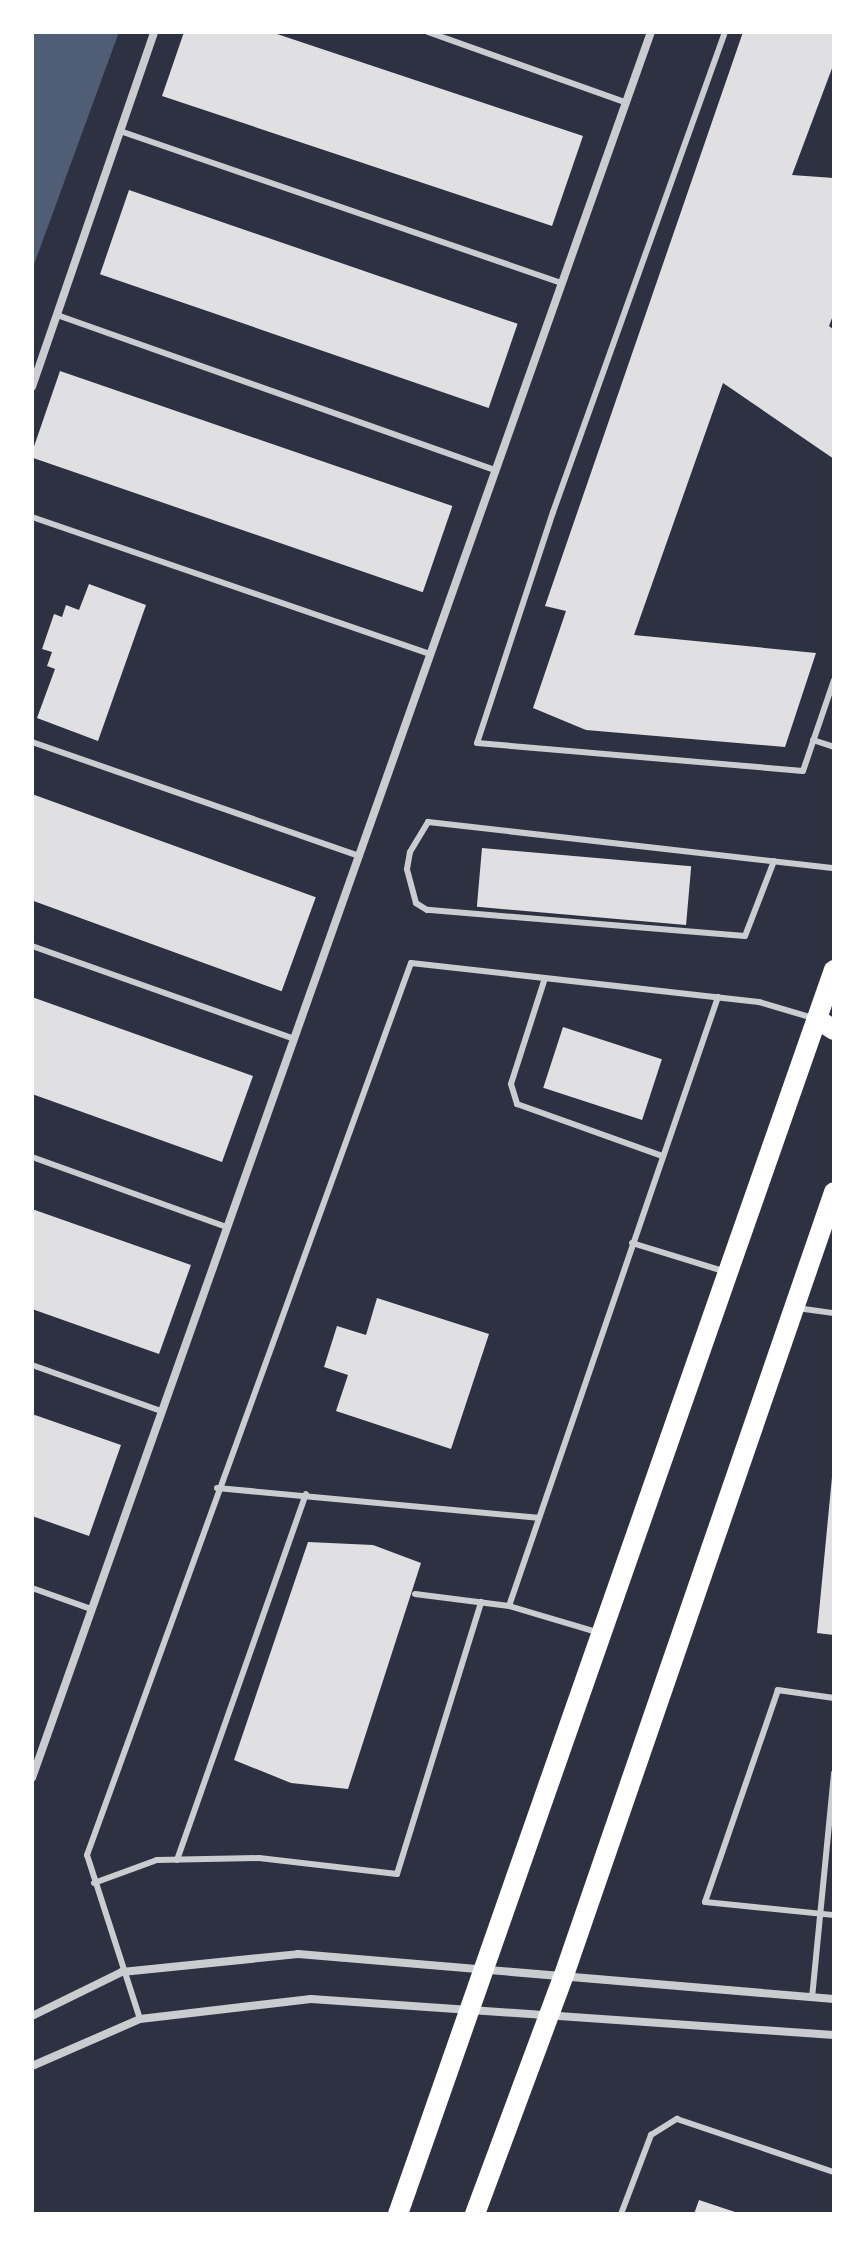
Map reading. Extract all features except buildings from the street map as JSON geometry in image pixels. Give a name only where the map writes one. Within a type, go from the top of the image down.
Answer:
[{"type":"main road","points":[[398,2214],[727,1272],[825,1024],[834,970]]},
{"type":"main road","points":[[475,2214],[545,2016],[564,1975],[834,1192]]},
{"type":"street","points":[[32,387],[154,32]]},
{"type":"street","points":[[32,1778],[356,855],[651,32]]},
{"type":"street","points":[[32,2016],[122,1972],[298,1954],[834,1999]]},
{"type":"street","points":[[32,2066],[140,2019],[311,1999],[834,2035]]},
{"type":"lane","points":[[428,32],[625,102]]},
{"type":"lane","points":[[725,32],[553,512],[477,743],[803,771],[834,680]]},
{"type":"lane","points":[[120,131],[561,283]]},
{"type":"lane","points":[[57,315],[494,470]]},
{"type":"lane","points":[[32,517],[428,653]]},
{"type":"lane","points":[[813,740],[834,747]]},
{"type":"lane","points":[[32,742],[356,855]]},
{"type":"lane","points":[[774,861],[745,936],[427,910],[416,903],[407,869],[410,852],[428,822],[774,861],[834,868]]},
{"type":"lane","points":[[32,946],[292,1038]]},
{"type":"lane","points":[[140,2019],[122,1972],[87,1855],[217,1488],[411,963],[759,1002],[825,1024]]},
{"type":"lane","points":[[545,978],[511,1084],[517,1104],[662,1156]]},
{"type":"lane","points":[[509,1606],[718,997]]},
{"type":"lane","points":[[32,1157],[226,1227]]},
{"type":"lane","points":[[632,1243],[727,1272]]},
{"type":"lane","points":[[794,1307],[834,1313]]},
{"type":"lane","points":[[32,1365],[161,1411]]},
{"type":"lane","points":[[217,1488],[538,1518]]},
{"type":"lane","points":[[177,1860],[306,1494]]},
{"type":"lane","points":[[32,1588],[91,1609]]},
{"type":"lane","points":[[415,1594],[509,1606],[600,1633]]},
{"type":"lane","points":[[94,1883],[157,1860],[259,1858],[397,1874],[481,1602]]},
{"type":"lane","points":[[834,1698],[778,1690],[705,1902],[834,1915]]},
{"type":"lane","points":[[812,1998],[834,1773]]},
{"type":"lane","points":[[621,2214],[651,2135],[677,2119],[834,2172]]},
{"type":"water","points":[[32,32],[119,32],[32,270]]}]
